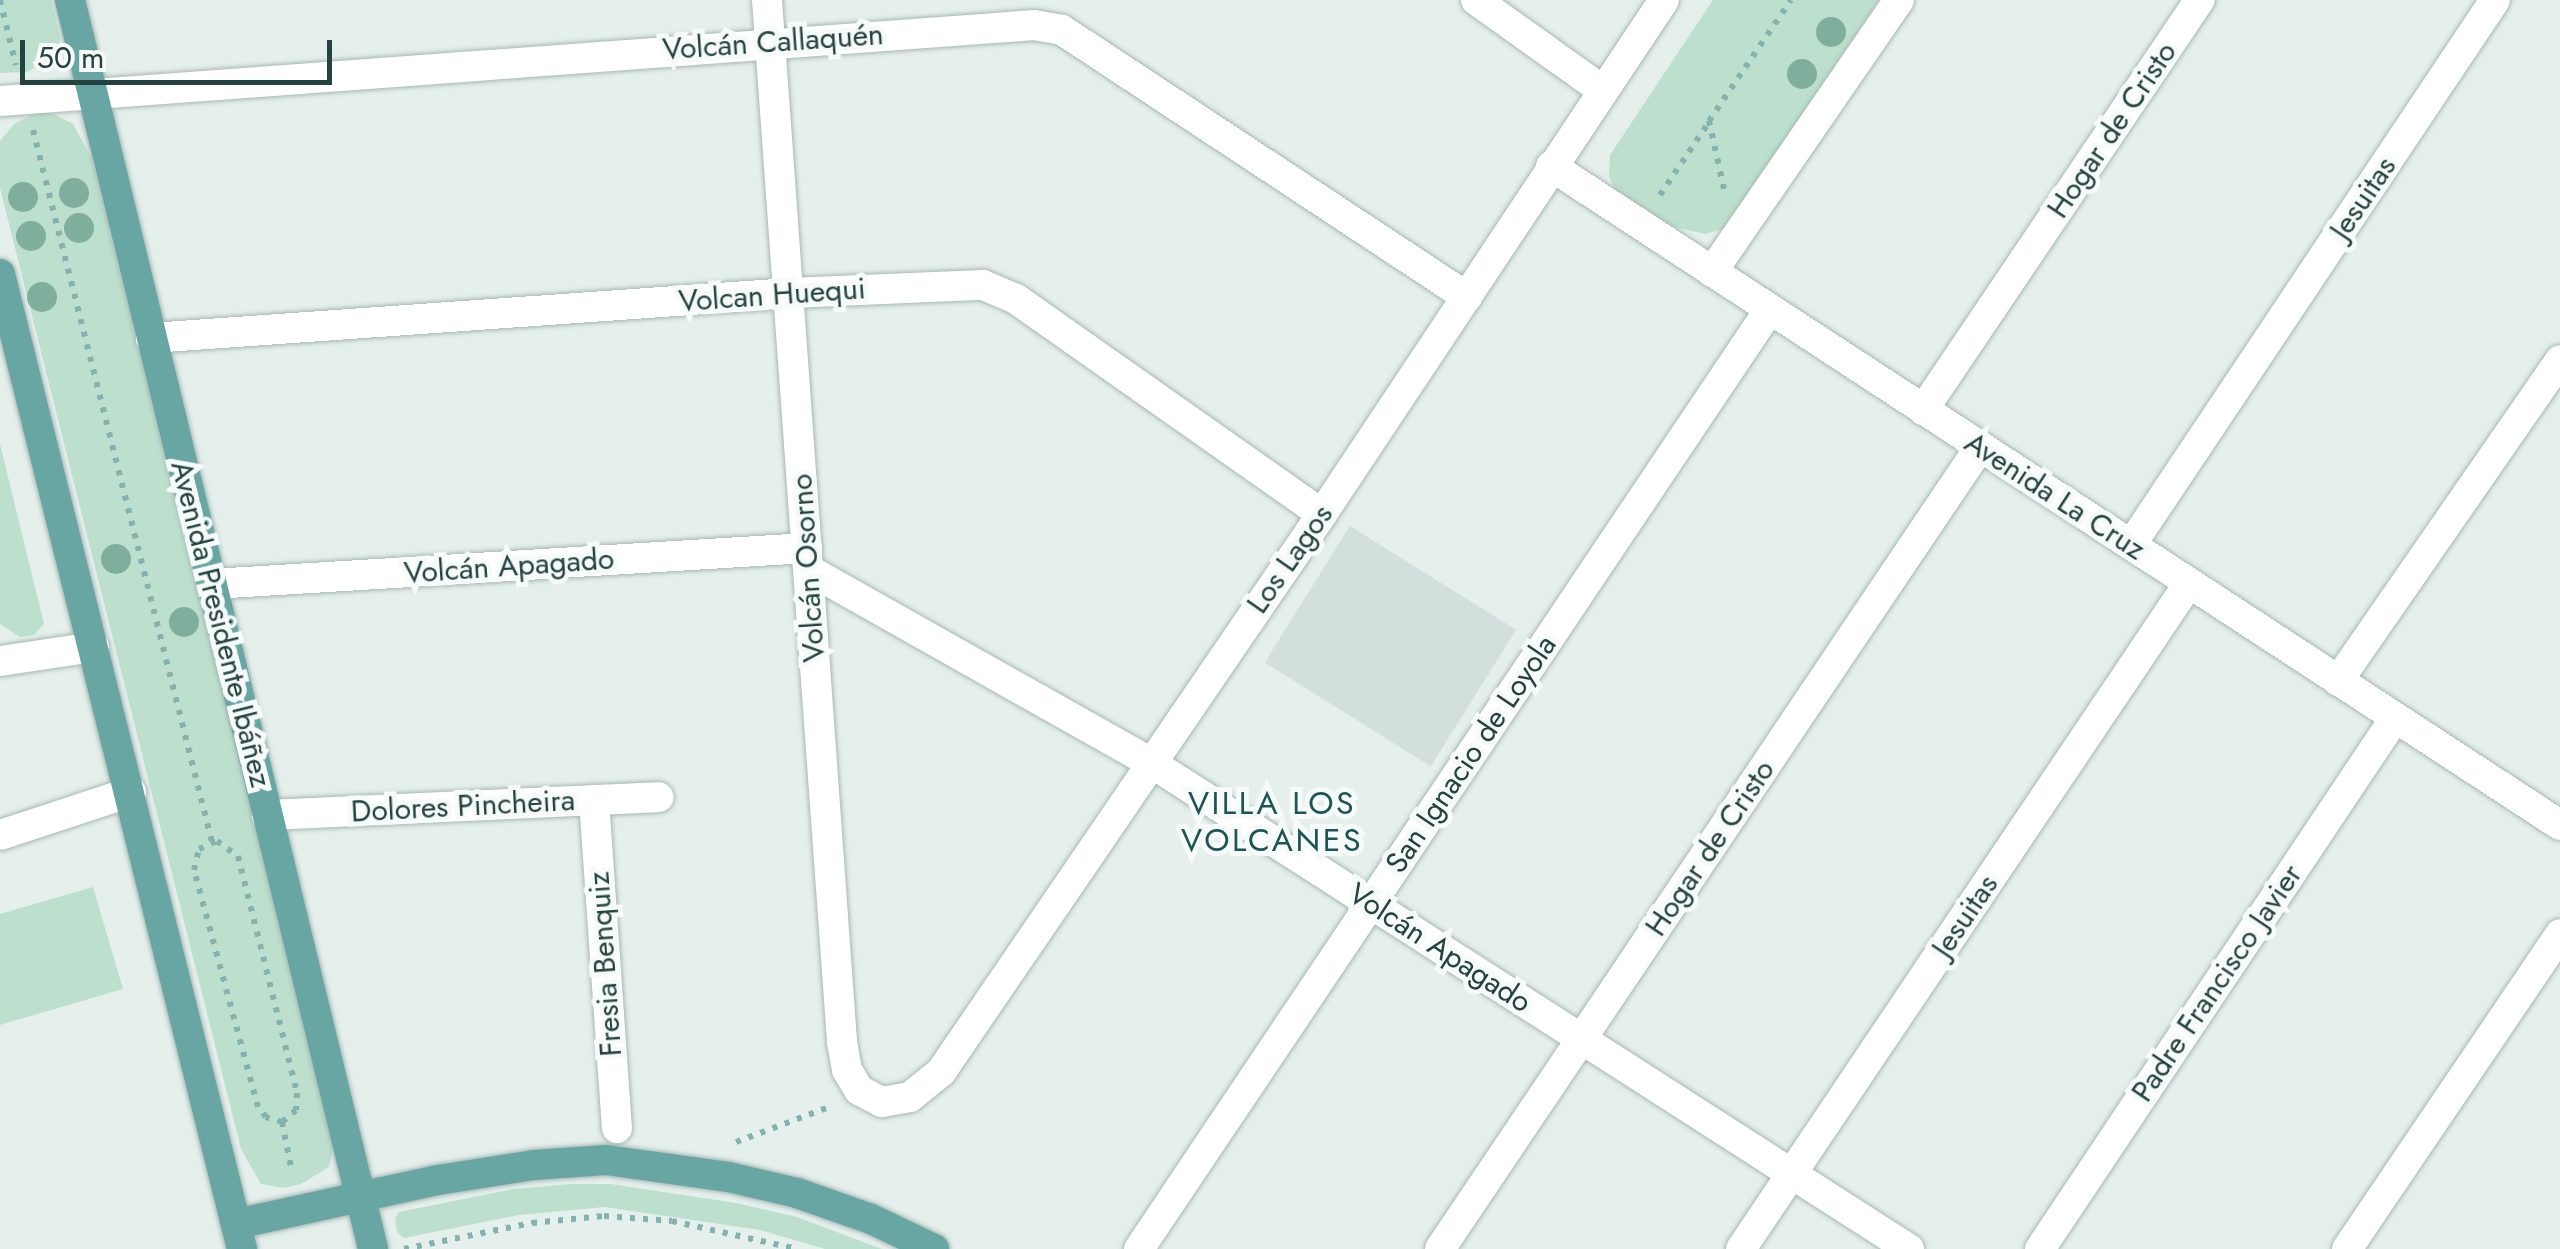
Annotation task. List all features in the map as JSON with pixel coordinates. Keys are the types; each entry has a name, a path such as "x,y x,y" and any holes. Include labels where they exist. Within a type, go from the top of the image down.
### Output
{"main road":[{"name":"Avenida Presidente Ibáñez","path":"70,0 372,1249"},
{"path":"0,274 239,1236 360,1197 520,1167 606,1160 729,1177 796,1193 871,1219 934,1249"}],"street":[{"name":"Volcán Osorno","path":"767,0 842,1042 847,1070 858,1090"},
{"path":"1476,0 1602,90"},
{"name":"Los Lagos","path":"858,1090 882,1102 898,1101 910,1097 941,1072 1322,514 1664,0"},
{"path":"1712,272 1899,0"},
{"name":"Hogar de Cristo","path":"1923,410 2200,0"},
{"name":"Jesuitas","path":"2131,546 2494,0"},
{"name":"Volcán Callaquén","path":"12,100 1034,25 1062,30 1466,298"},
{"name":"Avenida La Cruz","path":"1550,166 2395,718 2555,810"},
{"name":"Volcan Huequi","path":"152,338 789,292 970,283 999,290 1322,514"},
{"name":"San Ignacio de Loyola","path":"1139,1249 1770,309"},
{"path":"2338,681 2560,360"},
{"name":"Hogar de Cristo","path":"1440,1249 1980,447"},
{"name":"Volcán Apagado","path":"212,584 808,559 1150,762 1909,1249"},
{"name":"Jesuitas","path":"1742,1249 2189,583"},
{"path":"0,661 94,648"},
{"name":"Padre Francisco Javier","path":"2040,1249 2395,718"},
{"path":"0,834 131,792"},
{"name":"Dolores Pincheira","path":"268,815 659,797"},
{"name":"Fresia Benquiz","path":"594,800 617,1128"},
{"path":"2347,1249 2560,934"}],"path":[{"path":"0,0 12,100 212,842"},
{"path":"1640,225 1791,0"},
{"path":"1709,121 1735,239"},
{"path":"212,842 223,842 238,856 266,965 298,1093 296,1110 282,1122 266,1117 258,1108 196,879 195,856 212,842"},
{"path":"727,1144 794,1123 858,1090"},
{"path":"282,1122 291,1167"},
{"path":"404,1249 532,1223 604,1216 672,1221 796,1249"}],"shaded area":[{"path":"1350,526 1516,630 1431,766 1265,663"}],"green space":[{"path":"0,0 51,0 59,49 27,72 0,73"},
{"path":"1713,0 1879,0 1726,228 1705,234 1661,224 1616,192 1609,176 1610,155"},
{"path":"35,113 52,113 73,124 92,159 334,1145 329,1167 301,1184 284,1188 261,1184 241,1149 0,188 0,141 14,124"},
{"path":"0,444 44,624 34,635 20,637 0,624"},
{"path":"93,887 123,989 0,1025 0,914"},
{"path":"611,1184 736,1203 797,1217 882,1249 825,1249 760,1230 605,1207 519,1215 404,1238 397,1232 395,1218 399,1212 514,1189"}],"district":[{"name":"VILLA LOS VOLCANES","path":"1272,822"}]}
